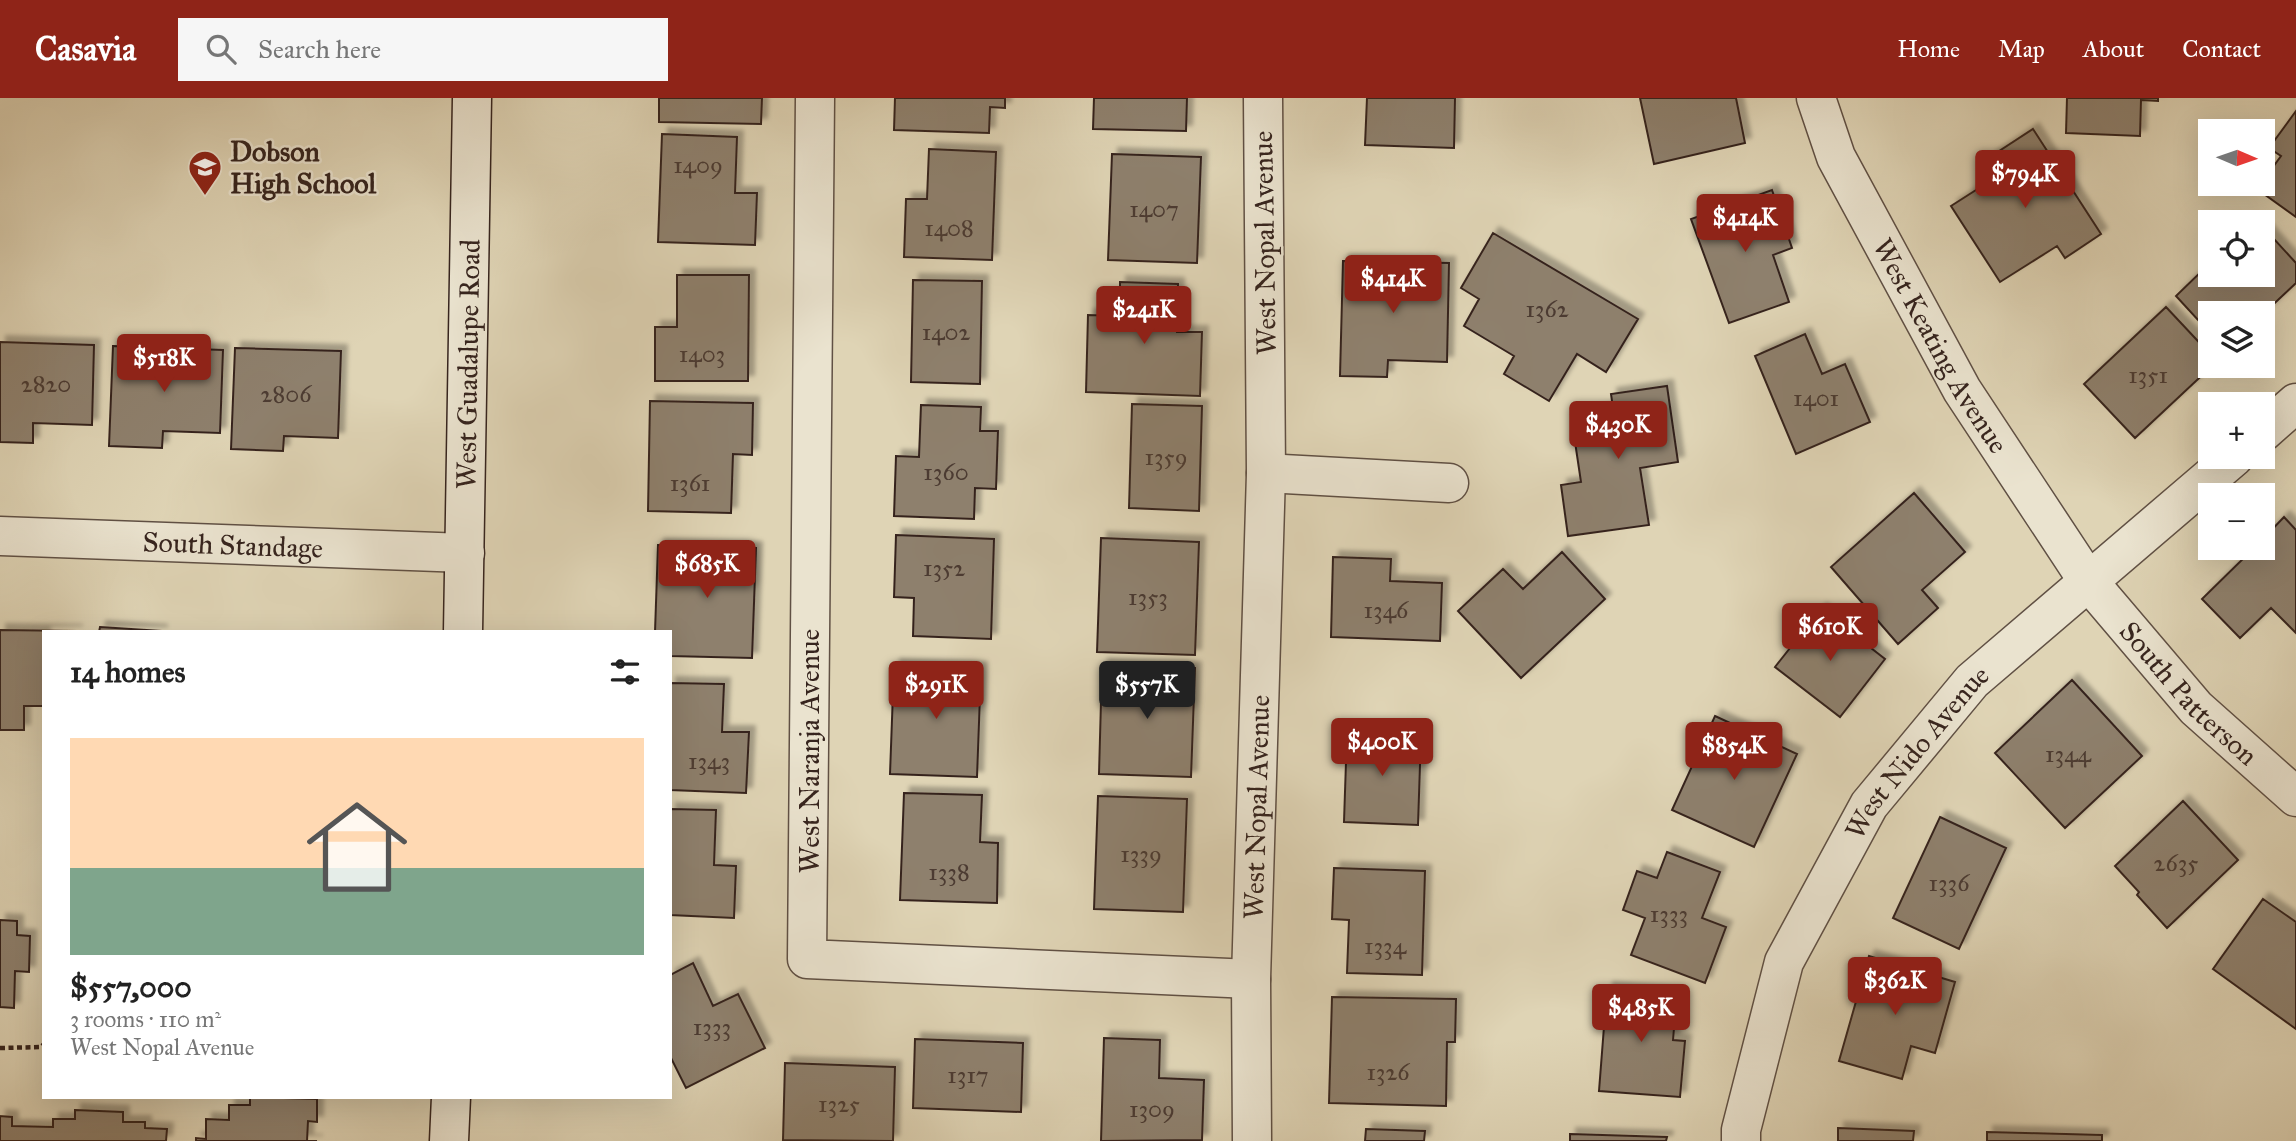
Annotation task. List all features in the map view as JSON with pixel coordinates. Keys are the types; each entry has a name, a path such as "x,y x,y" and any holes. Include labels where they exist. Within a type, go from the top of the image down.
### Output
{"street":[{"name":"West Guadalupe Road","path":"463,630 472,98"},
{"name":"West Naranja Avenue","path":"815,98 807,959 1251,979"},
{"name":"West Nopal Avenue","path":"1252,1141 1251,979 1266,473 1263,98"},
{"name":"West Keating Avenue","path":"1816,98 1836,157 1962,390 2088,582"},
{"path":"2275,421 2296,403"},
{"name":"West Nido Avenue","path":"1741,1141 1741,1130 1784,962 1869,805 1972,681 2220,469"},
{"path":"1266,473 1448,483"},
{"name":"South Standage","path":"0,536 465,553"},
{"name":"South Patterson","path":"2088,582 2196,708 2296,797"},
{"path":"449,1141 451,1099"}],"path":[{"path":"0,1048 42,1046"}],"building":[{"path":"659,98 762,98 761,124 659,122"},
{"path":"895,98 1005,98 1005,108 990,107 989,133 894,130"},
{"path":"1094,98 1187,98 1186,131 1093,129"},
{"path":"1367,98 1455,98 1454,148 1365,145"},
{"path":"1640,98 1736,98 1745,143 1654,164"},
{"path":"2067,98 2158,98 2158,101 2141,100 2140,136 2066,133"},
{"path":"2296,111 2296,217 2267,196 2275,196 2275,164 2281,156 2275,152 2275,140"},
{"path":"2033,129 2101,234 2065,258 2057,246 2000,282 1951,206 2001,174 1990,157"},
{"path":"662,134 737,137 735,193 757,193 755,245 658,242"},
{"path":"929,149 996,152 992,260 904,257 906,199 927,199"},
{"path":"1112,154 1201,157 1197,263 1108,260"},
{"path":"1772,190 1792,248 1773,255 1789,302 1729,323 1691,219"},
{"path":"1493,233 1638,319 1606,372 1577,354 1549,401 1504,374 1514,356 1464,326 1479,299 1461,288"},
{"path":"2275,240 2296,263 2296,283 2275,303 2198,301 2198,320 2176,296 2198,275 2198,287 2275,287"},
{"path":"1343,261 1449,263 1447,362 1388,360 1387,377 1340,376"},
{"path":"677,275 749,275 748,381 655,381 655,327 677,327"},
{"path":"913,280 982,281 980,384 911,382"},
{"path":"1120,282 1178,284 1177,332 1202,332 1200,396 1086,392 1088,315 1120,316"},
{"path":"2166,307 2198,341 2199,378 2135,438 2084,384"},
{"path":"1805,334 1822,374 1845,364 1870,422 1796,454 1755,356"},
{"path":"0,342 94,345 92,425 33,423 33,443 0,442"},
{"path":"113,346 223,350 220,433 163,431 162,448 109,446"},
{"path":"235,348 341,351 338,438 284,436 283,451 231,449"},
{"path":"1667,386 1678,462 1640,468 1649,525 1568,536 1561,485 1581,482 1571,415 1613,408 1611,394"},
{"path":"650,401 753,403 752,455 733,454 731,513 648,511"},
{"path":"1132,404 1202,406 1199,511 1129,508"},
{"path":"921,405 981,407 980,431 998,431 996,489 975,488 974,519 894,516 896,456 919,457"},
{"path":"1914,493 1965,552 1922,590 1938,608 1898,644 1831,567"},
{"path":"2284,517 2296,530 2296,633 2271,608 2240,638 2202,599 2242,560 2275,560 2275,526"},
{"path":"896,535 994,539 991,639 913,636 914,598 894,597"},
{"path":"1101,538 1199,542 1195,655 1097,652"},
{"path":"658,545 756,548 752,658 672,656 672,630 655,630"},
{"path":"1562,552 1605,599 1521,678 1458,611 1503,569 1523,589"},
{"path":"1333,557 1391,559 1390,581 1442,583 1440,641 1331,637"},
{"path":"1821,609 1885,659 1840,717 1775,667"},
{"path":"100,627 146,630 99,630"},
{"path":"0,630 42,631 42,706 24,706 24,730 0,730"},
{"path":"894,665 981,668 977,777 890,774"},
{"path":"1102,665 1195,668 1191,777 1099,774"},
{"path":"2072,680 2142,756 2065,828 1995,753"},
{"path":"672,683 724,684 722,732 749,732 746,793 672,790"},
{"path":"1715,716 1797,754 1754,847 1672,810"},
{"path":"1347,732 1421,735 1418,825 1344,822"},
{"path":"904,793 982,795 980,842 998,843 997,903 900,900"},
{"path":"1098,796 1187,799 1183,912 1094,909"},
{"path":"2183,801 2238,860 2167,928 2115,866"},
{"path":"672,809 716,810 714,865 736,866 734,918 672,915"},
{"path":"1940,817 2006,848 1959,949 1893,918"},
{"path":"1667,852 1720,872 1702,918 1726,927 1705,983 1631,955 1645,918 1623,910 1637,871 1657,878"},
{"path":"1334,868 1425,871 1422,975 1347,973 1349,920 1332,919"},
{"path":"2263,899 2296,922 2296,1029 2213,969"},
{"path":"0,920 17,921 17,935 30,936 29,972 15,971 14,1008 0,1007"},
{"path":"1869,956 1955,982 1935,1053 1911,1046 1902,1079 1839,1061"},
{"path":"693,963 713,1006 738,994 765,1048 686,1088 672,1060 672,974"},
{"path":"1607,988 1677,993 1673,1040 1685,1041 1680,1097 1599,1091"},
{"path":"1332,997 1456,999 1455,1042 1447,1042 1446,1106 1329,1103"},
{"path":"1104,1038 1160,1040 1159,1078 1204,1080 1202,1140 1101,1141"},
{"path":"915,1039 1023,1043 1021,1112 913,1108"},
{"path":"785,1063 895,1067 893,1141 783,1140"},
{"path":"250,1099 317,1099 317,1122 308,1121 307,1141 196,1141 196,1138 206,1139 206,1119 229,1120 229,1105 250,1105"},
{"path":"75,1110 123,1112 123,1122 145,1122 145,1128 167,1129 166,1141 0,1141 0,1116 12,1117 12,1126 53,1127 53,1119 75,1119"},
{"path":"1838,1128 1914,1131 1913,1141 1838,1141"},
{"path":"1366,1129 1425,1131 1424,1141 1365,1141"},
{"path":"1987,1132 2102,1135 2102,1141 1987,1141"},
{"path":"1570,1134 1667,1137 1666,1141 1570,1141"}],"place":[{"name":"Dobson High School","path":"205,197"}]}
